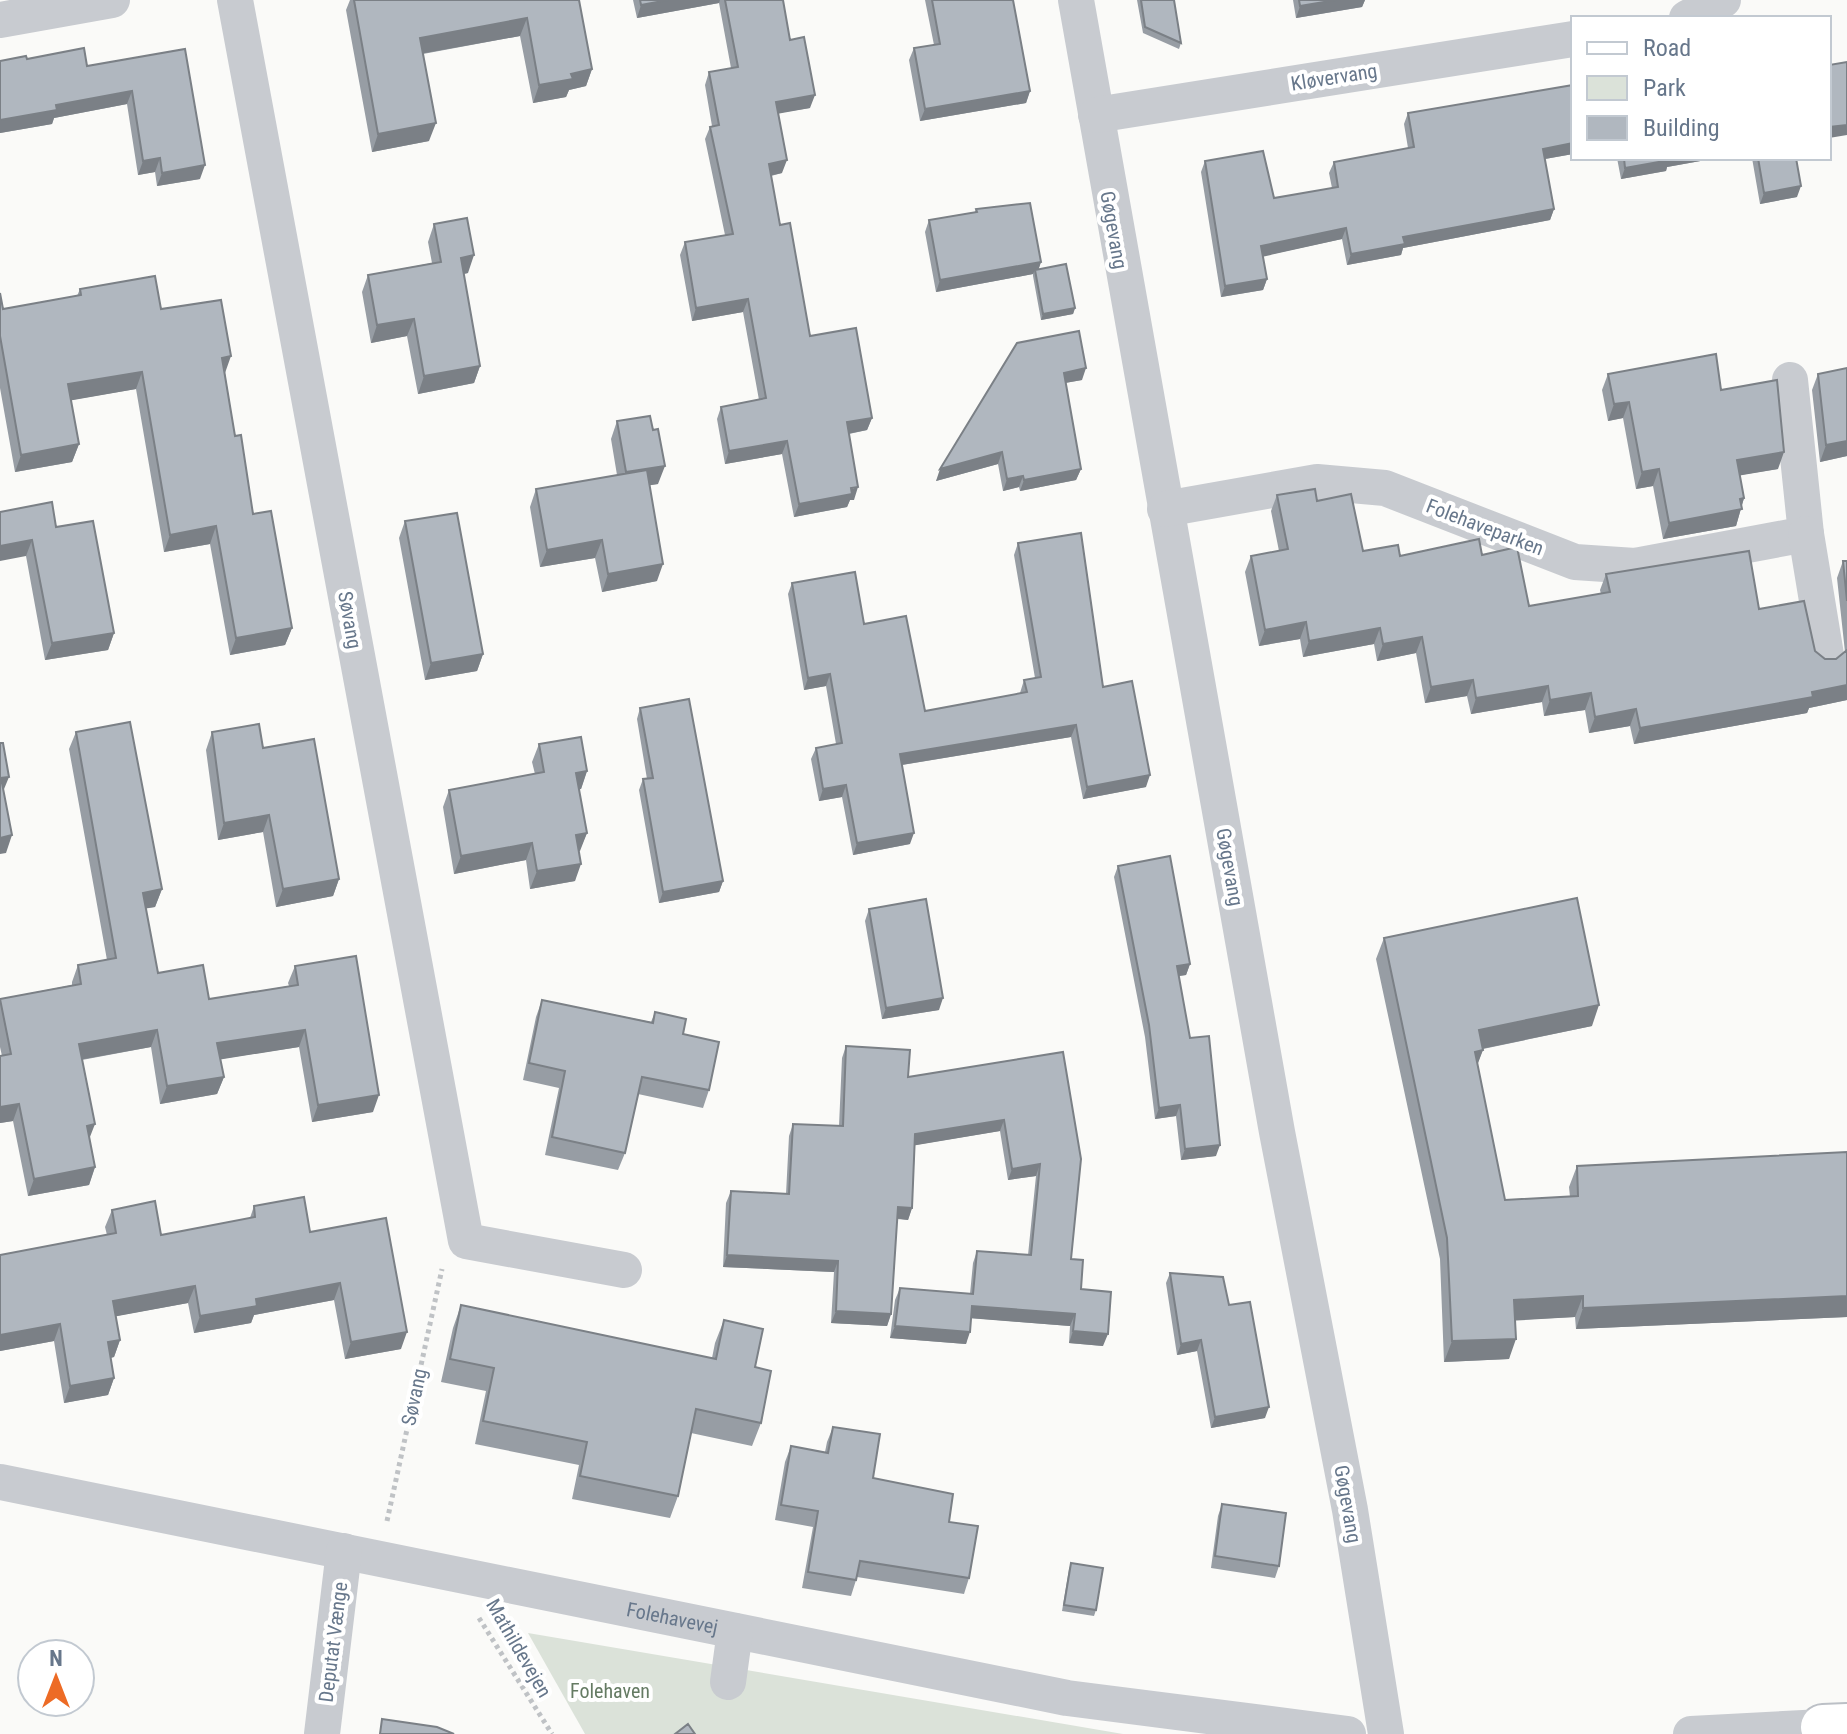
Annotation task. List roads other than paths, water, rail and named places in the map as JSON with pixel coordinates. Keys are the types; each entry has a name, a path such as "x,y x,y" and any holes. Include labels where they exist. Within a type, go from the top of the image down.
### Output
{"street":[{"path":"0,20 112,0"},
{"name":"Søvang","path":"235,0 466,1241 624,1270"},
{"name":"Gøgevang","path":"1076,0 1302,1271 1350,1510 1386,1734"},
{"path":"1691,16 1723,0"},
{"name":"Kløvervang","path":"1096,115 1571,39"},
{"path":"1790,380 1806,534 1826,655"},
{"name":"Folehaveparken","path":"1165,509 1317,482 1385,488 1575,562 1635,566 1806,534"},
{"name":"Folehavevej","path":"0,1482 1067,1698 1348,1734"},
{"name":"Deputat Vænge","path":"322,1734 358,1555"},
{"path":"728,1682 735,1631"},
{"path":"1691,1734 1835,1726"}],"park label":[{"name":"Folehaven","path":"610,1691"}]}
